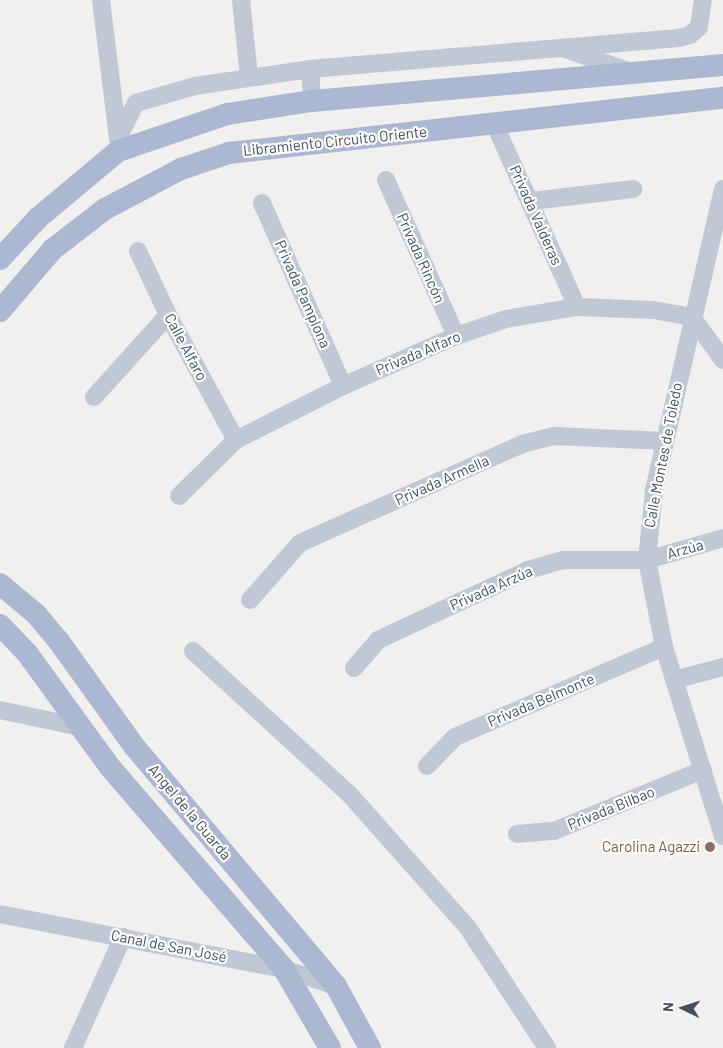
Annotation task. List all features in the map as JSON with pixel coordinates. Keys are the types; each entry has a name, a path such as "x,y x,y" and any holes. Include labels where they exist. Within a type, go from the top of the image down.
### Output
{"main road":[{"path":"0,259 38,218 118,144 227,114 312,101 638,75 723,65"},
{"name":"Libramiento Circuito Oriente","path":"0,310 53,249 105,209 181,169 229,153 723,98"},
{"name":"Angel de la Guarda","path":"0,584 36,614 58,640 134,746 336,986 370,1048"},
{"name":"Angel de la Guarda","path":"0,625 27,653 109,766 284,969 330,1048"},
{"path":"109,766 134,746"}],"street":[{"path":"101,0 118,144"},
{"path":"241,0 249,76"},
{"path":"118,144 136,103 195,86 249,76 310,69 690,35 699,27 703,0"},
{"path":"559,47 638,75"},
{"path":"310,69 312,101"},
{"name":"Privada Valderas","path":"494,123 577,306"},
{"name":"Privada Rincón","path":"386,180 456,336"},
{"path":"531,201 634,189"},
{"name":"Calle Montes de Toledo","path":"723,190 692,317 665,441 648,526 647,560 664,647 703,770 718,805 723,836"},
{"name":"Privada Pamplona","path":"262,203 343,386"},
{"name":"Calle Alfaro","path":"138,251 168,315 236,440"},
{"name":"Privada Alfaro","path":"179,496 236,440 343,386 456,336 506,319 577,306 653,310 692,317"},
{"path":"94,397 168,315"},
{"path":"692,317 723,360"},
{"name":"Privada Armella","path":"250,600 300,543 522,444 555,436 665,441"},
{"name":"Arzúa","path":"647,560 723,538"},
{"name":"Privada Arzúa","path":"354,668 378,640 528,570 563,560 647,560"},
{"name":"Privada Belmonte","path":"427,766 455,738 664,647"},
{"path":"193,651 351,796 468,928 547,1048"},
{"path":"674,680 723,667"},
{"path":"0,710 80,727"},
{"name":"Privada Bilbao","path":"517,834 554,831 703,770"},
{"name":"Canal de San José","path":"0,914 284,969 336,986"},
{"path":"73,1048 123,937"}],"place":[{"name":"Carolina Agazzi","path":"710,847"}]}
